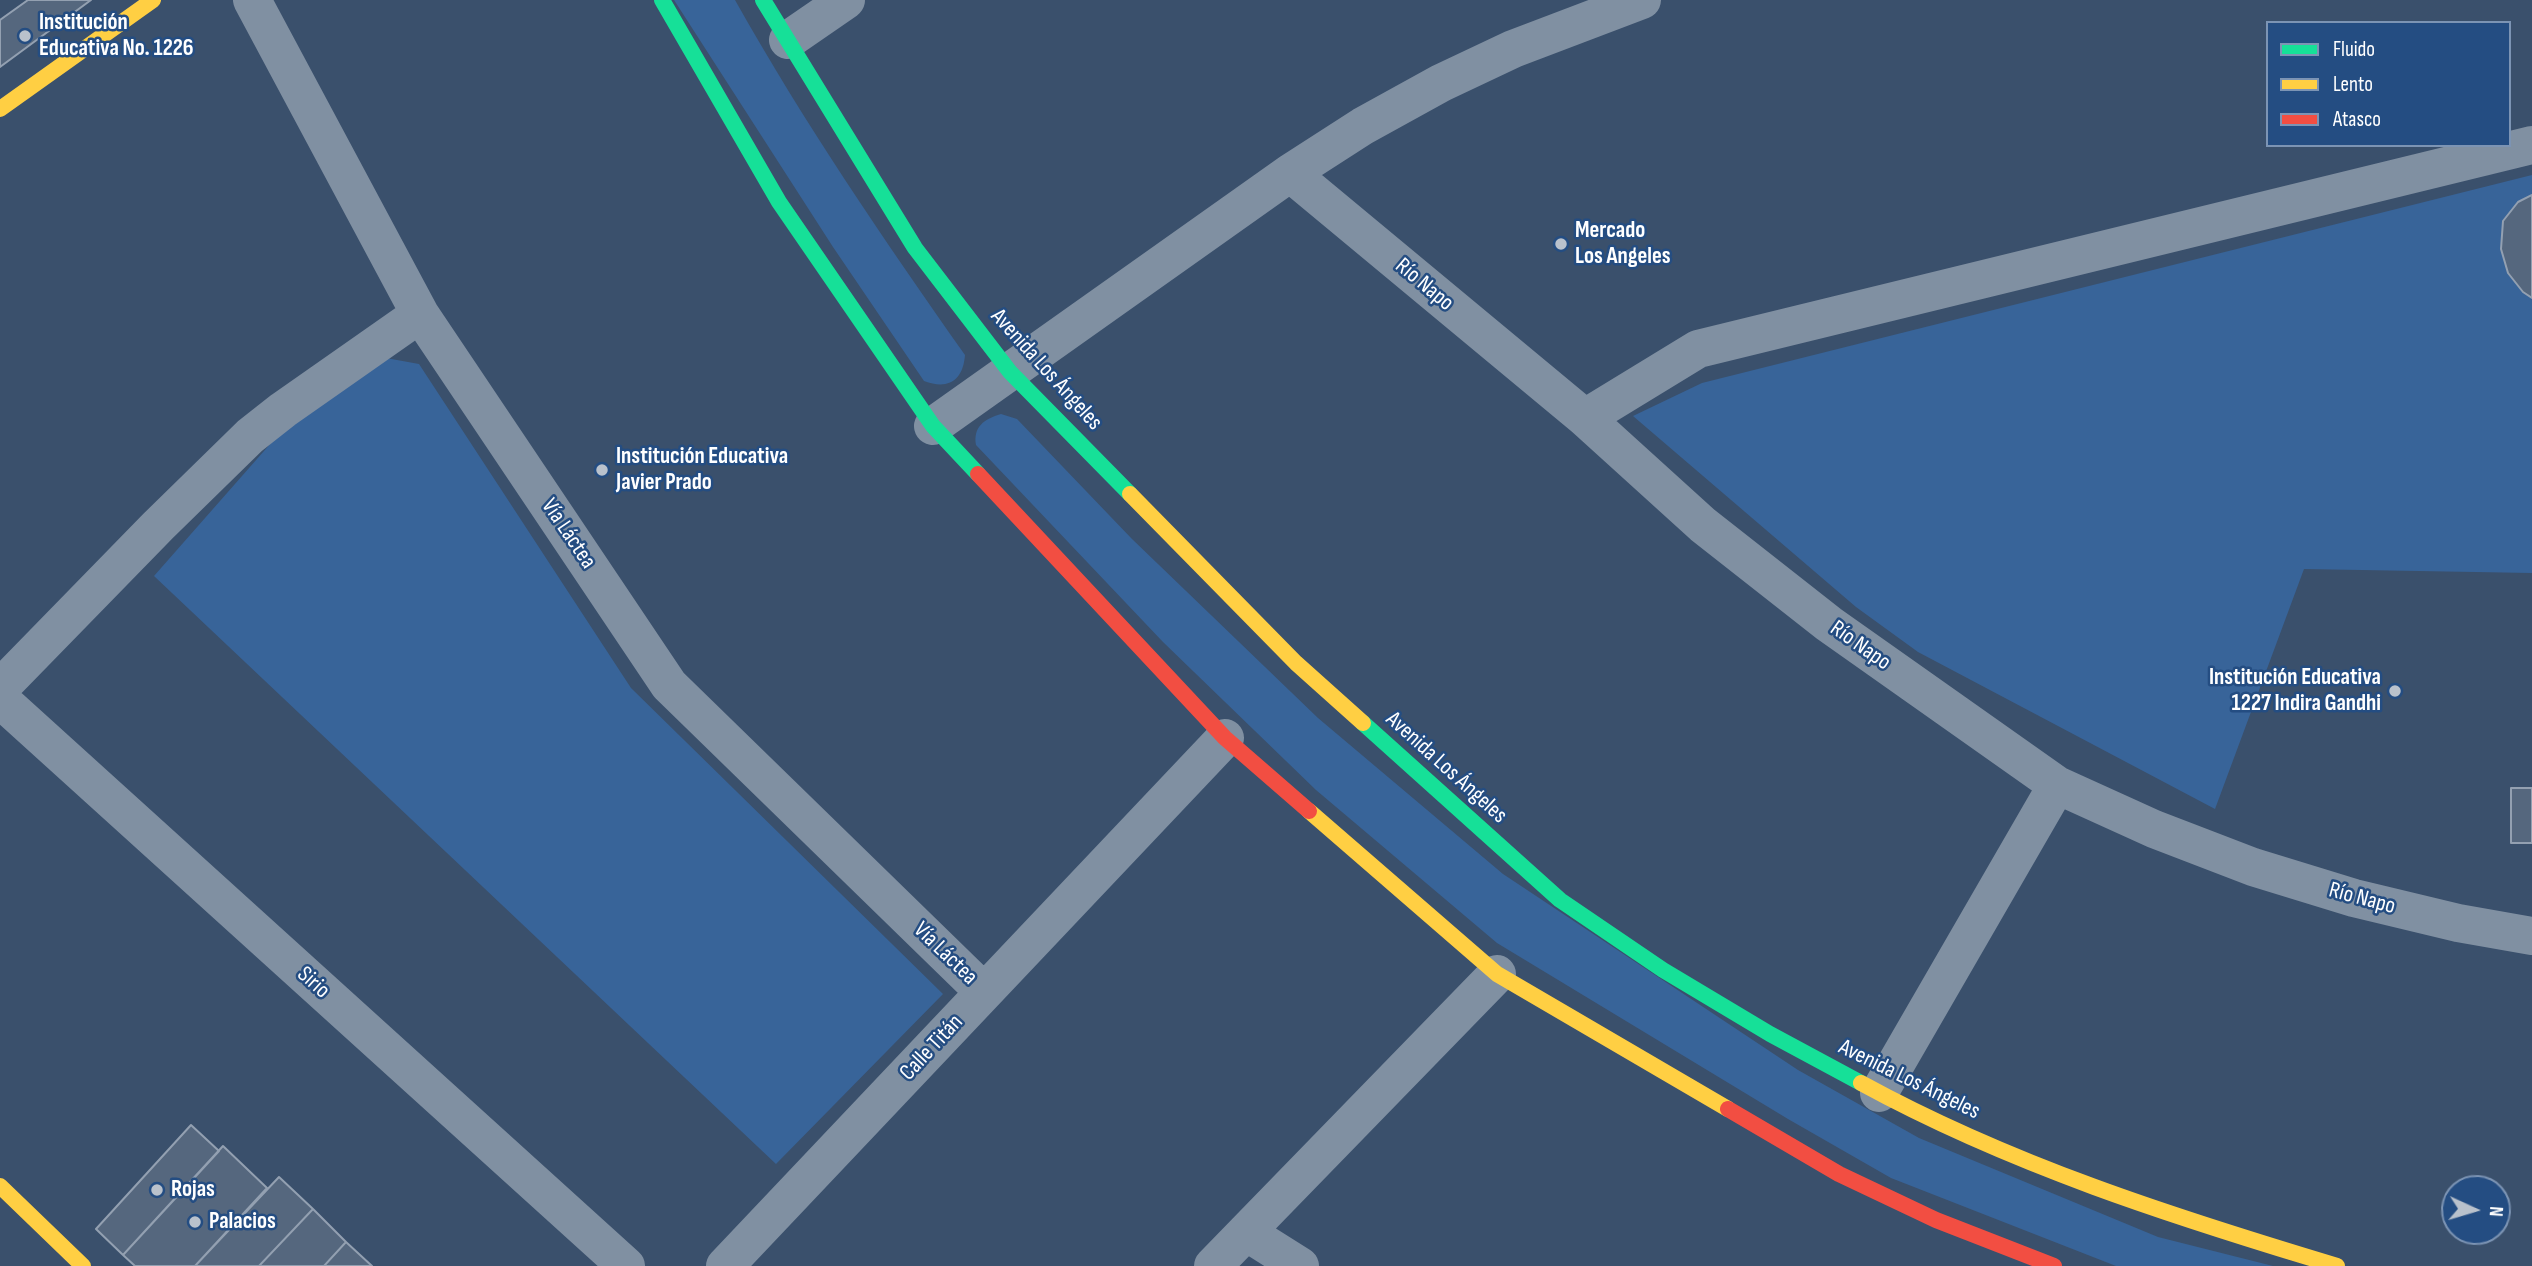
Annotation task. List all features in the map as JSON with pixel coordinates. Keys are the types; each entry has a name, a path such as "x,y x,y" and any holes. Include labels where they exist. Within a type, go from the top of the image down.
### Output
{"street":[{"path":"0,109 153,0"},
{"name":"Vía Láctea","path":"252,0 420,314 669,685 984,992"},
{"path":"662,0 779,202 933,426 1225,738 1497,974 1839,1174 1936,1220 2054,1266"},
{"name":"Avenida Los Ángeles","path":"763,0 915,247 1010,372 1296,663 1560,900 1686,984 1770,1034 1880,1093 1988,1144 2099,1190 2213,1229 2337,1266"},
{"path":"788,40 846,0"},
{"path":"933,426 1290,173 1363,126 1441,83 1513,49 1642,0"},
{"path":"1585,418 1698,349 2532,145"},
{"name":"Río Napo","path":"1290,173 1585,418 1703,525 1829,624 2057,785 2154,829 2253,867 2354,898 2458,923 2532,936"},
{"path":"0,688 240,445 282,410 420,314"},
{"name":"Sirio","path":"0,699 626,1266"},
{"name":"Calle Titán","path":"725,1266 1225,738"},
{"path":"1880,1093 2057,785"},
{"path":"1213,1266 1497,974"},
{"path":"0,1186 83,1266"},
{"path":"1246,1232 1300,1266"}],"shaded area":[{"path":"674,0 735,0 846,181 965,355 961,371 953,381 933,384 924,381 833,247"},
{"path":"2532,175 2532,573 2304,569 2215,809 1918,652 1856,607 1633,416 1702,383"},
{"path":"386,358 419,364 631,688 943,994 776,1164 154,576 286,426"},
{"path":"1001,414 1017,419 1132,539 1318,718 1503,874 1798,1070 1919,1138 2158,1237 2273,1266 2116,1266 1891,1178 1497,943 1316,790 1163,642 976,445 976,433 981,425"}],"building":[{"name":"Institución Educativa No. 1226","path":"28,0 91,0 0,67 0,20"},
{"path":"2532,195 2532,298 2523,292 2508,273 2501,249 2503,221 2518,202"},
{"path":"2511,788 2532,788 2532,843 2511,843"},
{"name":"Rojas","path":"191,1125 219,1151 123,1255 96,1229"},
{"name":"Palacios","path":"223,1146 267,1188 195,1266 135,1266 123,1255"},
{"path":"279,1177 313,1209 259,1266 195,1266"},
{"path":"313,1209 346,1242 324,1266 259,1266"},
{"path":"346,1242 372,1266 324,1266"}],"traffic: fast":[{"path":"662,0 779,202 933,426 978,474"},
{"path":"763,0 915,248 1010,372 1130,494"},
{"path":"1363,723 1560,900 1663,970 1770,1034 1861,1083"}],"traffic: slow":[{"path":"0,109 153,0"},
{"path":"1130,494 1296,663 1363,723"},
{"path":"1309,811 1497,974 1728,1109"},
{"path":"1861,1083 1976,1139 2094,1187 2337,1266"},
{"path":"0,1186 83,1266"}],"traffic: jam":[{"path":"978,474 1225,738 1309,811"},
{"path":"1728,1109 1839,1174 1936,1220 2054,1266"}],"place":[{"name":"Institución Educativa No. 1226","path":"25,36"},
{"name":"Mercado Los Angeles","path":"1561,244"},
{"name":"Institución Educativa Javier Prado","path":"602,470"},
{"name":"Institución Educativa 1227 Indira Gandhi","path":"2395,691"},
{"name":"Rojas","path":"157,1190"},
{"name":"Palacios","path":"195,1222"}]}
